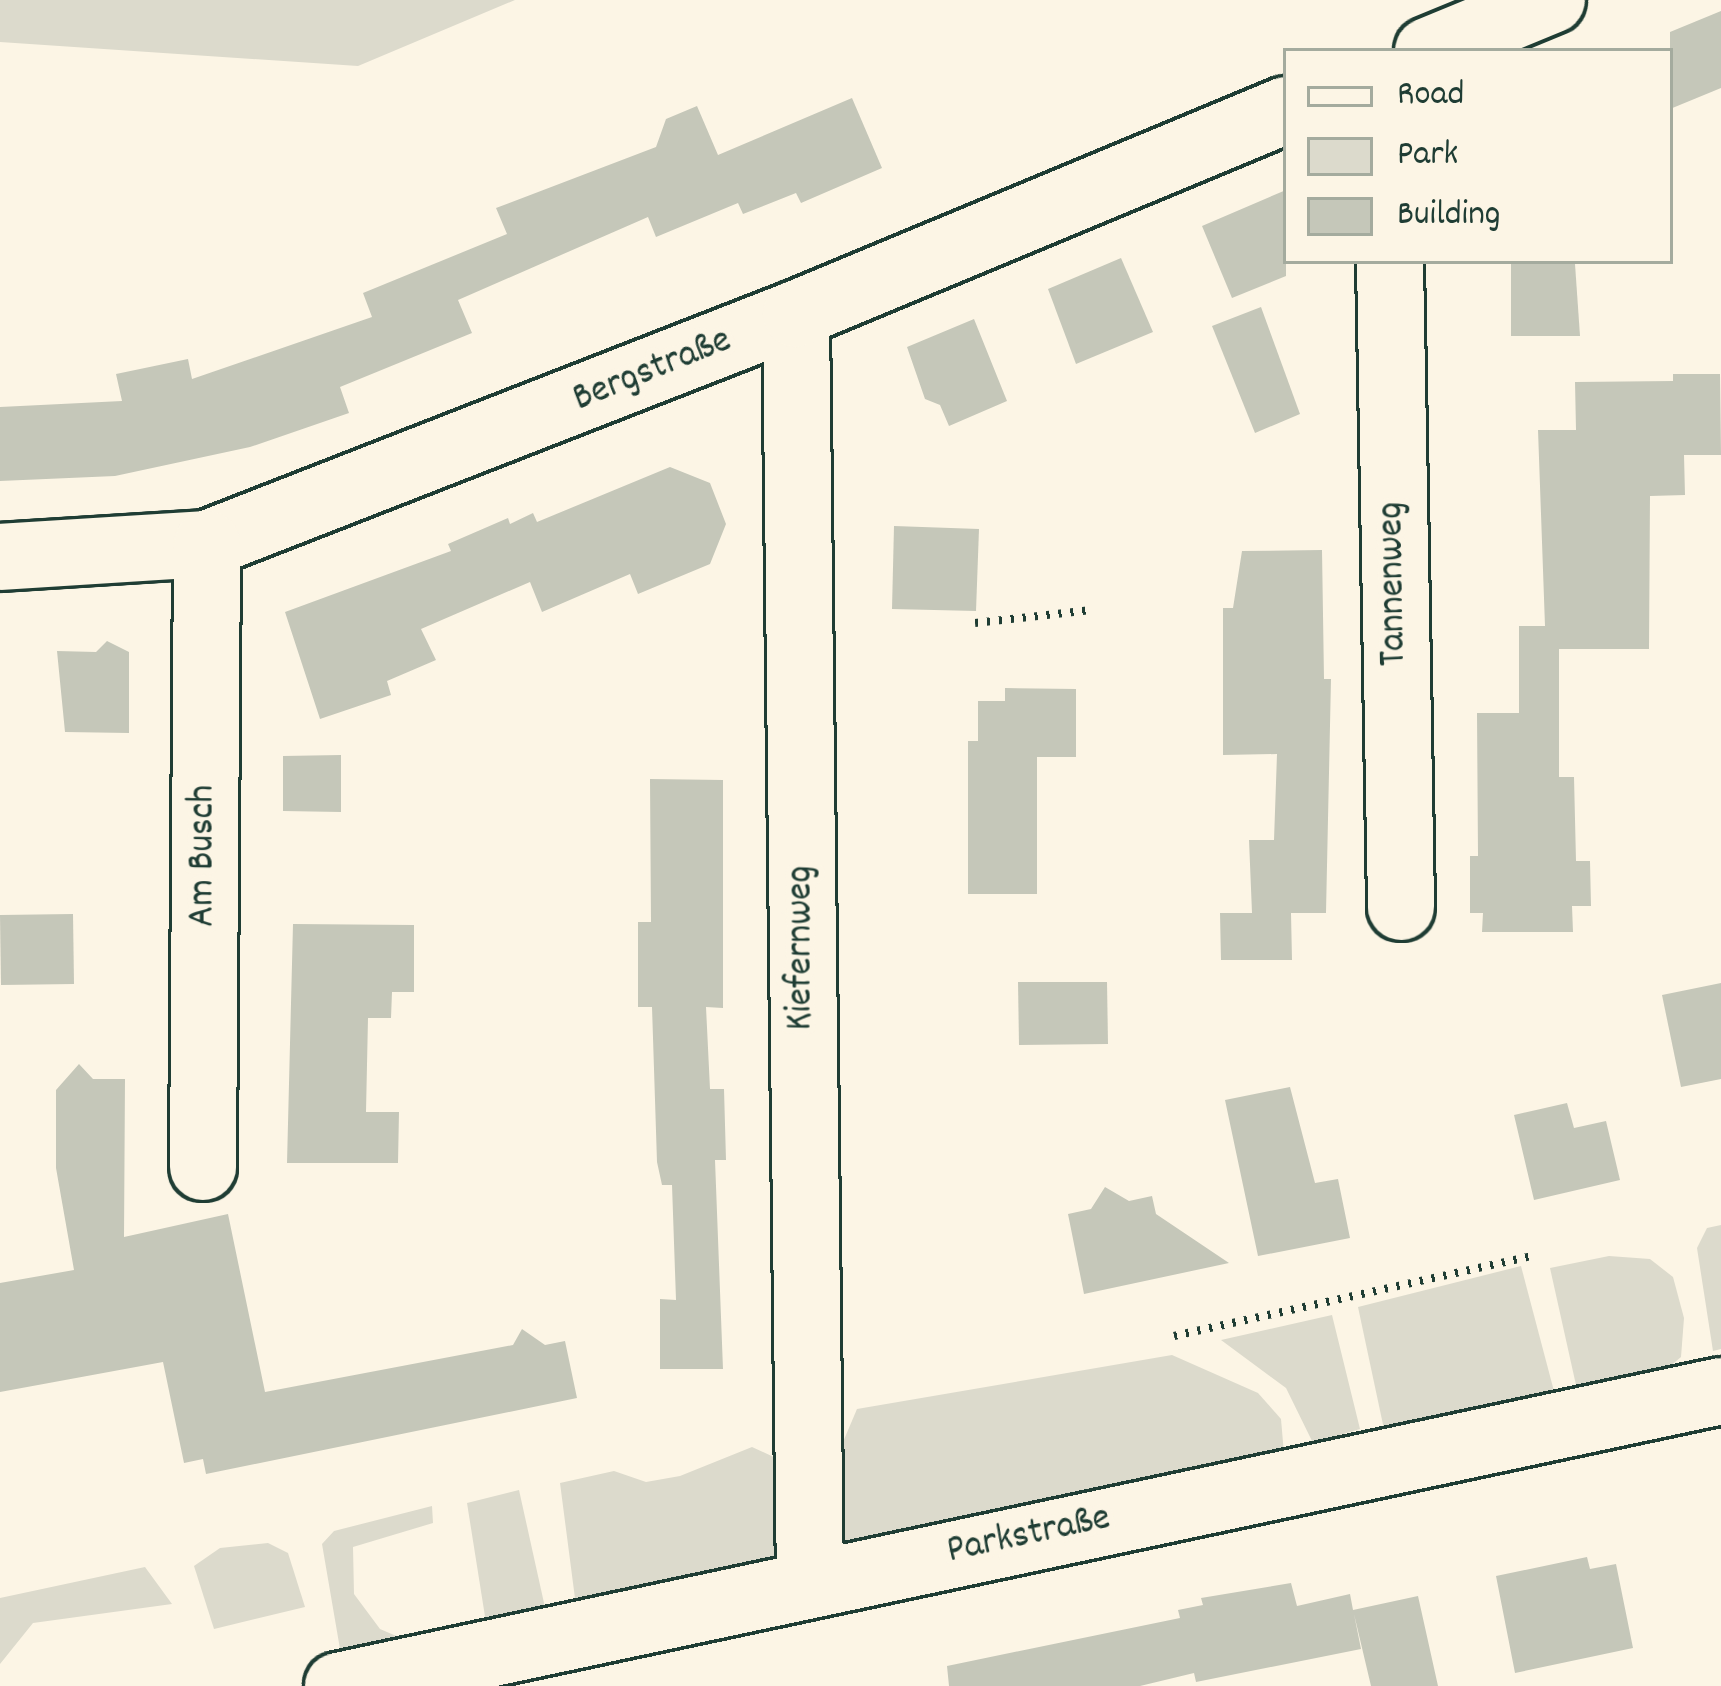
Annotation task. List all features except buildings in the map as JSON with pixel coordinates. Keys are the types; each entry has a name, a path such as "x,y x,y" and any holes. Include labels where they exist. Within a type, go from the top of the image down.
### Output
{"street":[{"path":"1435,48 1552,0"},
{"name":"Bergstraße","path":"0,557 207,544 796,314 1283,111"},
{"name":"Tannenweg","path":"1390,264 1401,908"},
{"name":"Kiefernweg","path":"796,314 810,1582"},
{"name":"Am Busch","path":"203,1167 207,544"},
{"name":"Parkstraße","path":"338,1686 1721,1390"}],"path":[{"path":"974,623 1091,610"},
{"path":"1174,1336 1532,1256"}],"green space":[{"path":"0,0 515,0 358,66 0,42"},
{"path":"1721,1225 1721,1349 1713,1351 1697,1248 1707,1228"},
{"path":"1609,1256 1650,1259 1673,1277 1684,1318 1681,1357 1649,1384 1578,1394 1550,1268"},
{"path":"1521,1266 1555,1395 1385,1434 1358,1307"},
{"path":"1332,1315 1360,1429 1313,1443 1286,1388 1221,1340"},
{"path":"1172,1355 1258,1393 1281,1419 1285,1466 841,1558 843,1442 857,1409"},
{"path":"752,1447 778,1459 782,1561 576,1606 560,1483 614,1471 646,1482 680,1476"},
{"path":"519,1490 546,1612 487,1629 467,1503"},
{"path":"432,1506 433,1523 353,1547 354,1594 380,1629 401,1638 340,1649 322,1544 334,1531"},
{"path":"268,1543 288,1553 305,1607 214,1629 194,1566 220,1548"},
{"path":"145,1567 172,1604 33,1623 0,1664 0,1598"}]}
